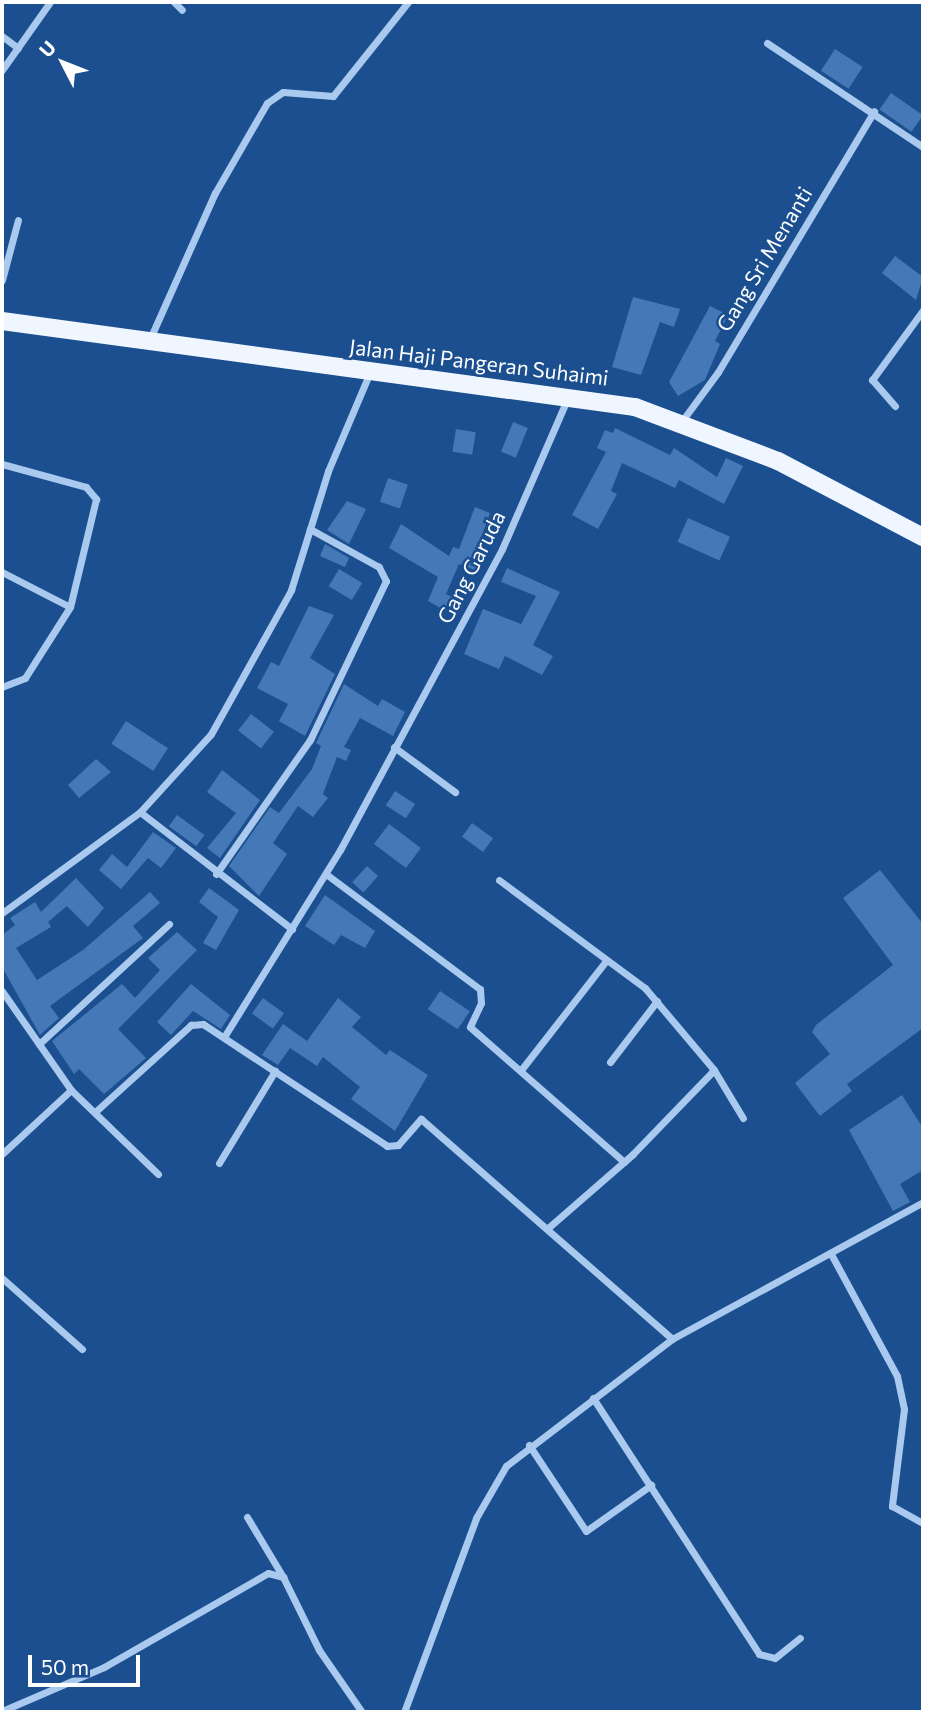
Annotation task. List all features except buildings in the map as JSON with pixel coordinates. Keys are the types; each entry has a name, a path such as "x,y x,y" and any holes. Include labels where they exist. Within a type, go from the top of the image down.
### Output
{"main road":[{"name":"Jalan Haji Pangeran Suhaimi","path":"2,321 568,397 682,421 778,461 923,537"}],"street":[{"path":"2,70 50,2"},
{"path":"174,2 182,10"},
{"path":"149,341 215,193 267,103 283,92 333,96 408,2"},
{"path":"2,36 18,48"},
{"path":"766,43 874,111 923,147"},
{"name":"Gang Sri Menanti","path":"682,421 718,372 874,111"},
{"path":"2,280 18,220"},
{"path":"895,406 872,380 923,310"},
{"path":"2,913 140,812 211,734 291,590 310,529 370,371"},
{"name":"Gang Garuda","path":"224,1037 326,874 502,549 568,397"},
{"path":"2,464 86,487 95,496 70,607 25,678 2,687"},
{"path":"216,874 310,740 386,582 379,567 310,529"},
{"path":"2,572 70,607"},
{"path":"394,747 455,792"},
{"path":"140,812 216,874 292,929"},
{"path":"326,874 480,989 481,1003 470,1027 624,1162"},
{"path":"499,880 657,1001 714,1070 743,1118"},
{"path":"39,1044 169,924"},
{"path":"521,1070 606,961"},
{"path":"2,991 71,1090 158,1174"},
{"path":"610,1062 657,1001"},
{"path":"95,1112 197,1022 224,1037 387,1146 398,1145 421,1119 549,1227 673,1339"},
{"path":"549,1227 624,1162 714,1070"},
{"path":"219,1163 275,1071"},
{"path":"2,1154 71,1090"},
{"path":"404,1712 487,1493 529,1445 673,1339 923,1202"},
{"path":"831,1254 897,1376 904,1421 892,1506 923,1523"},
{"path":"2,1278 82,1349"},
{"path":"593,1398 760,1654 775,1658 800,1638"},
{"path":"529,1445 588,1531 651,1485"},
{"path":"247,1517 283,1577 319,1650 362,1712"},
{"path":"2,1711 104,1667 268,1573 283,1577"}]}
